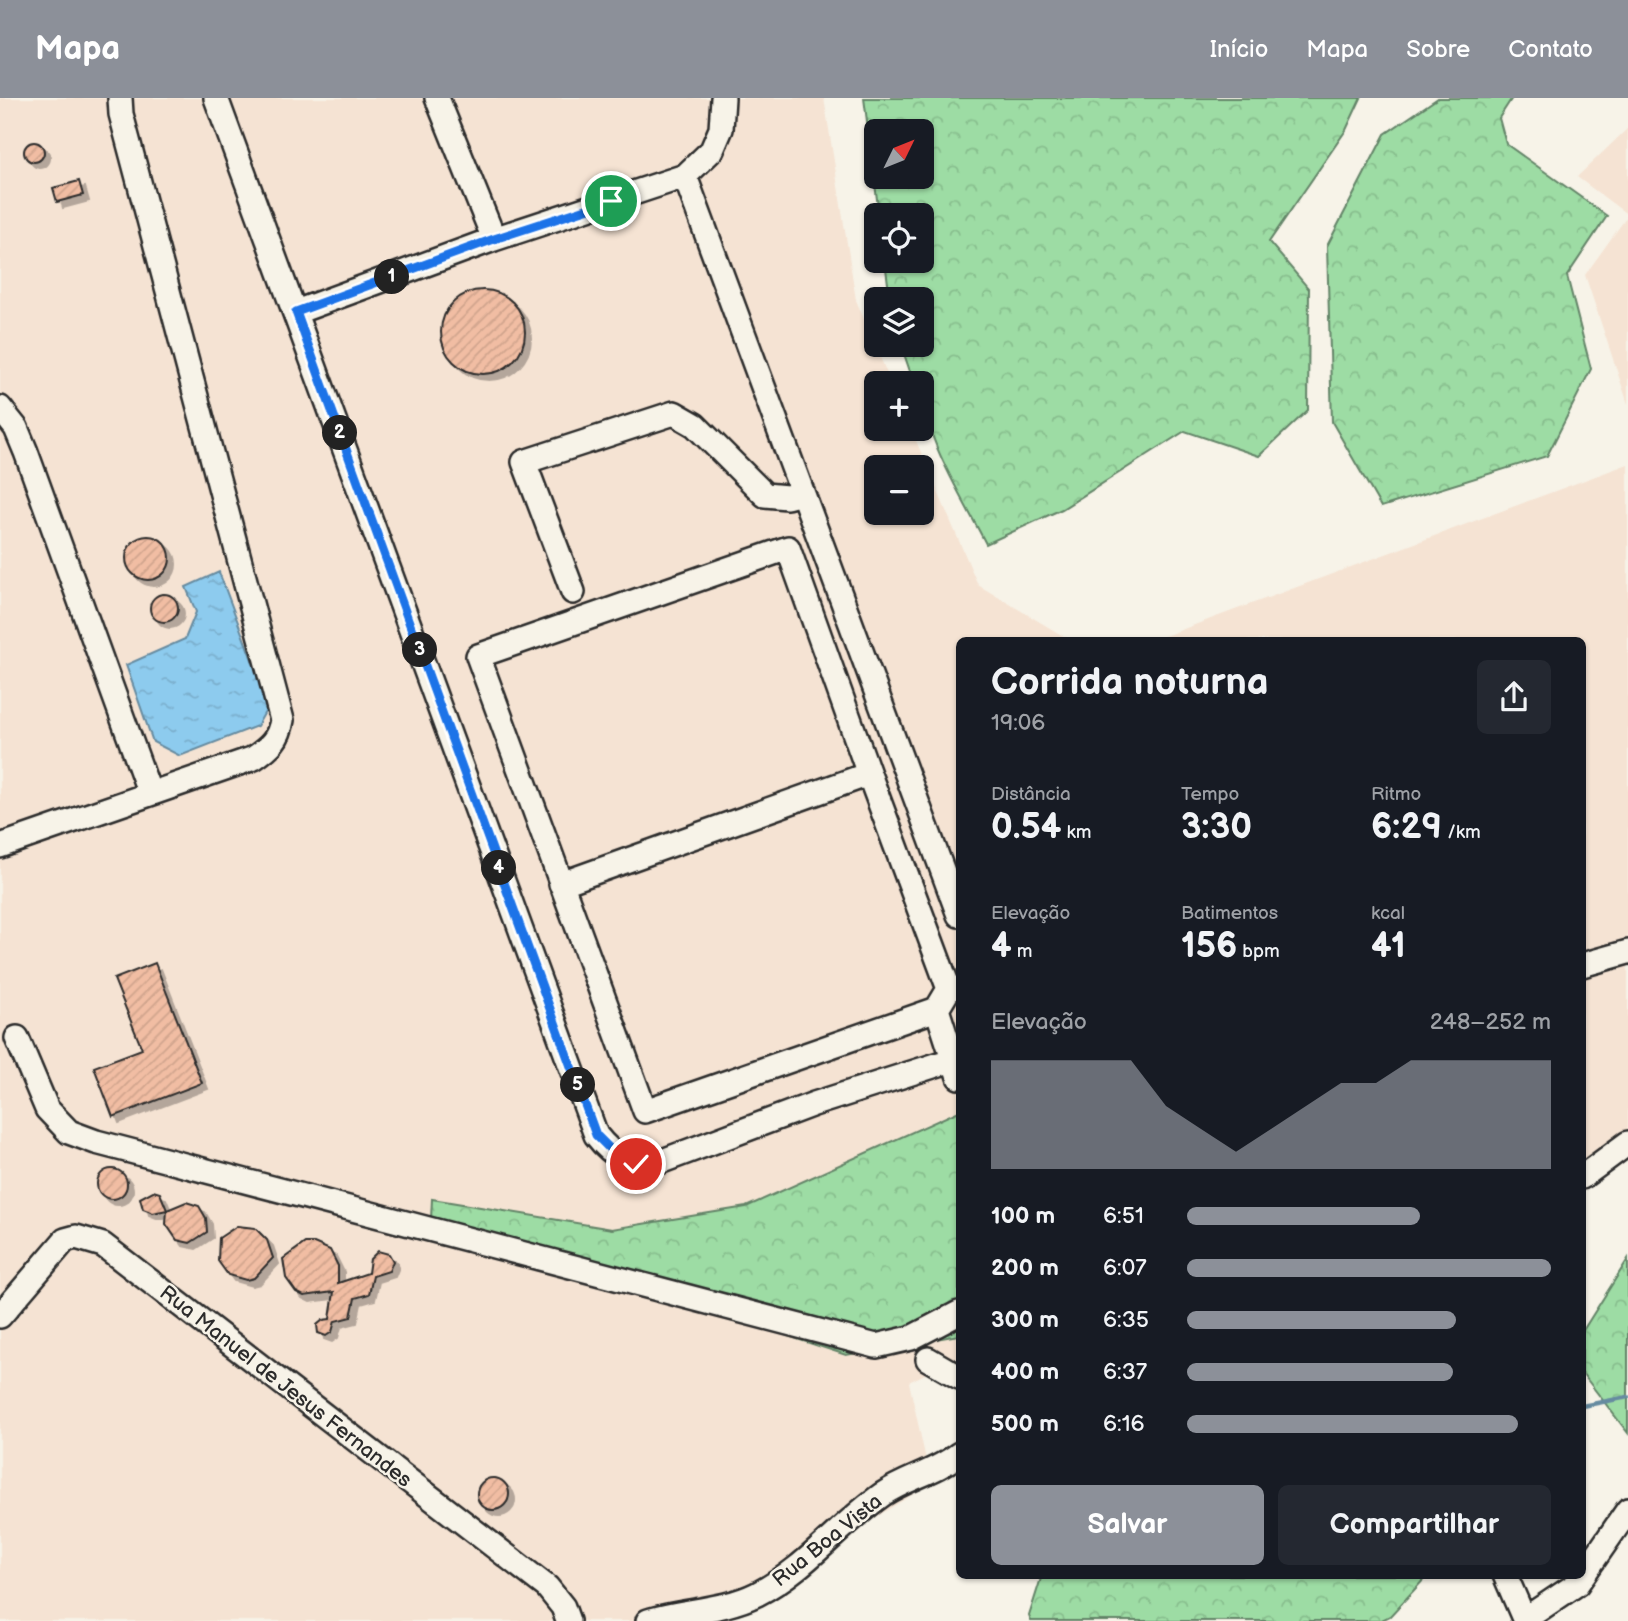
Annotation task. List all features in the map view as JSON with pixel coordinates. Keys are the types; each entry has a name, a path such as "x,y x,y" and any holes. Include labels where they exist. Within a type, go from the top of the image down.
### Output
{"street":[{"path":"0,846 254,758 271,746 280,734 282,720 155,252 121,114 120,98"},
{"path":"216,98 596,1135 608,1150 620,1159 636,1164 657,1163 814,1104 956,1064"},
{"path":"438,98 494,239"},
{"path":"296,312 494,239 685,176 712,150 721,130 723,98"},
{"path":"685,176 956,907"},
{"path":"0,408 16,428 26,452 150,794"},
{"path":"573,592 524,462 674,413 695,425 765,495 787,497 802,494"},
{"path":"788,548 949,989 937,1009 645,1111 561,884 478,656 788,548"},
{"path":"561,884 869,774"},
{"path":"1586,964 1628,952"},
{"path":"937,1009 956,1061"},
{"path":"18,1038 47,1109 69,1132 96,1142 876,1346 911,1338 956,1315"},
{"path":"1586,1174 1628,1143"},
{"name":"Rua Manuel de Jesus Fernandes","path":"0,1316 65,1240 76,1237 103,1245 547,1587 563,1607 568,1621"},
{"path":"928,1359 956,1375"},
{"name":"Rua Boa Vista","path":"648,1621 710,1608 755,1594 810,1557 850,1518 886,1492 956,1456"},
{"path":"1586,1571 1628,1510"},
{"path":"1507,1579 1525,1620 1580,1579"}],"shaded area":[{"path":"0,98 824,98 856,300 864,319 864,357 880,357 886,371 864,371 864,441 916,441 922,455 864,455 864,525 934,525 934,483 978,585 1065,637 956,637 956,1358 909,1382 931,1483 708,1621 0,1621"},
{"path":"1628,128 1628,215 1577,177"},
{"path":"1628,215 1628,404 1585,275"},
{"path":"1628,464 1628,1159 1586,1187 1586,637 1162,637"}],"green space":[{"path":"864,98 1361,98 1346,130 1269,242 1309,289 1308,410 1259,456 1185,431 1062,509 986,544 945,466 934,439 934,371 910,371 905,357 934,357 934,287 888,287 887,273 934,273 934,203 877,203 876,189 934,189 934,119 867,119"},
{"path":"1438,98 1512,98 1499,118 1506,144 1607,216 1567,276 1591,369 1547,456 1381,507 1332,422 1327,246 1385,134"},
{"path":"956,1112 956,1336 846,1355 431,1219 432,1199 612,1229 746,1207"},
{"path":"1628,1259 1628,1433 1586,1378 1586,1326"},
{"path":"1041,1579 1424,1579 1390,1616 1380,1621 1031,1621 1029,1616"}],"water":[{"path":"219,572 269,705 257,726 180,756 153,742 126,665 185,639 196,612 186,587"}],"building":[{"path":"34,142 41,145 44,152 41,159 34,162 27,159 24,152 27,145"},
{"path":"79,181 83,195 57,202 53,188"},
{"path":"483,290 506,297 518,309 525,332 518,355 506,367 483,374 460,367 448,355 441,332 448,309 460,297"},
{"path":"148,536 157,537 164,542 169,549 169,567 164,574 157,579 148,580 139,579 132,574 127,567 126,558 127,549 132,542 139,537"},
{"path":"164,594 174,598 178,608 174,618 164,622 154,618 150,608 154,598"},
{"path":"155,963 202,1083 113,1117 94,1067 142,1049 114,979"},
{"path":"112,1169 123,1173 127,1184 123,1195 112,1199 101,1195 97,1184 101,1173"},
{"path":"153,1191 160,1193 167,1210 153,1213 143,1209 140,1198"},
{"path":"186,1202 199,1206 206,1218 207,1232 190,1243 177,1240 166,1224 167,1210"},
{"path":"237,1226 255,1228 267,1240 273,1258 254,1278 246,1280 228,1275 218,1261 219,1238"},
{"path":"305,1243 314,1243 330,1250 338,1266 338,1283 368,1273 370,1259 378,1251 389,1254 393,1261 389,1271 373,1276 369,1294 355,1298 351,1317 335,1321 332,1332 326,1336 318,1333 317,1325 330,1319 334,1292 304,1296 296,1292 286,1278 283,1259"},
{"path":"493,1478 504,1483 509,1494 504,1505 493,1510 482,1505 477,1494 482,1483"}],"waterway":[{"path":"1586,1405 1628,1397"}],"route":[{"path":"611,201 494,239 296,312 596,1135 608,1150 620,1159 636,1164"}]}
